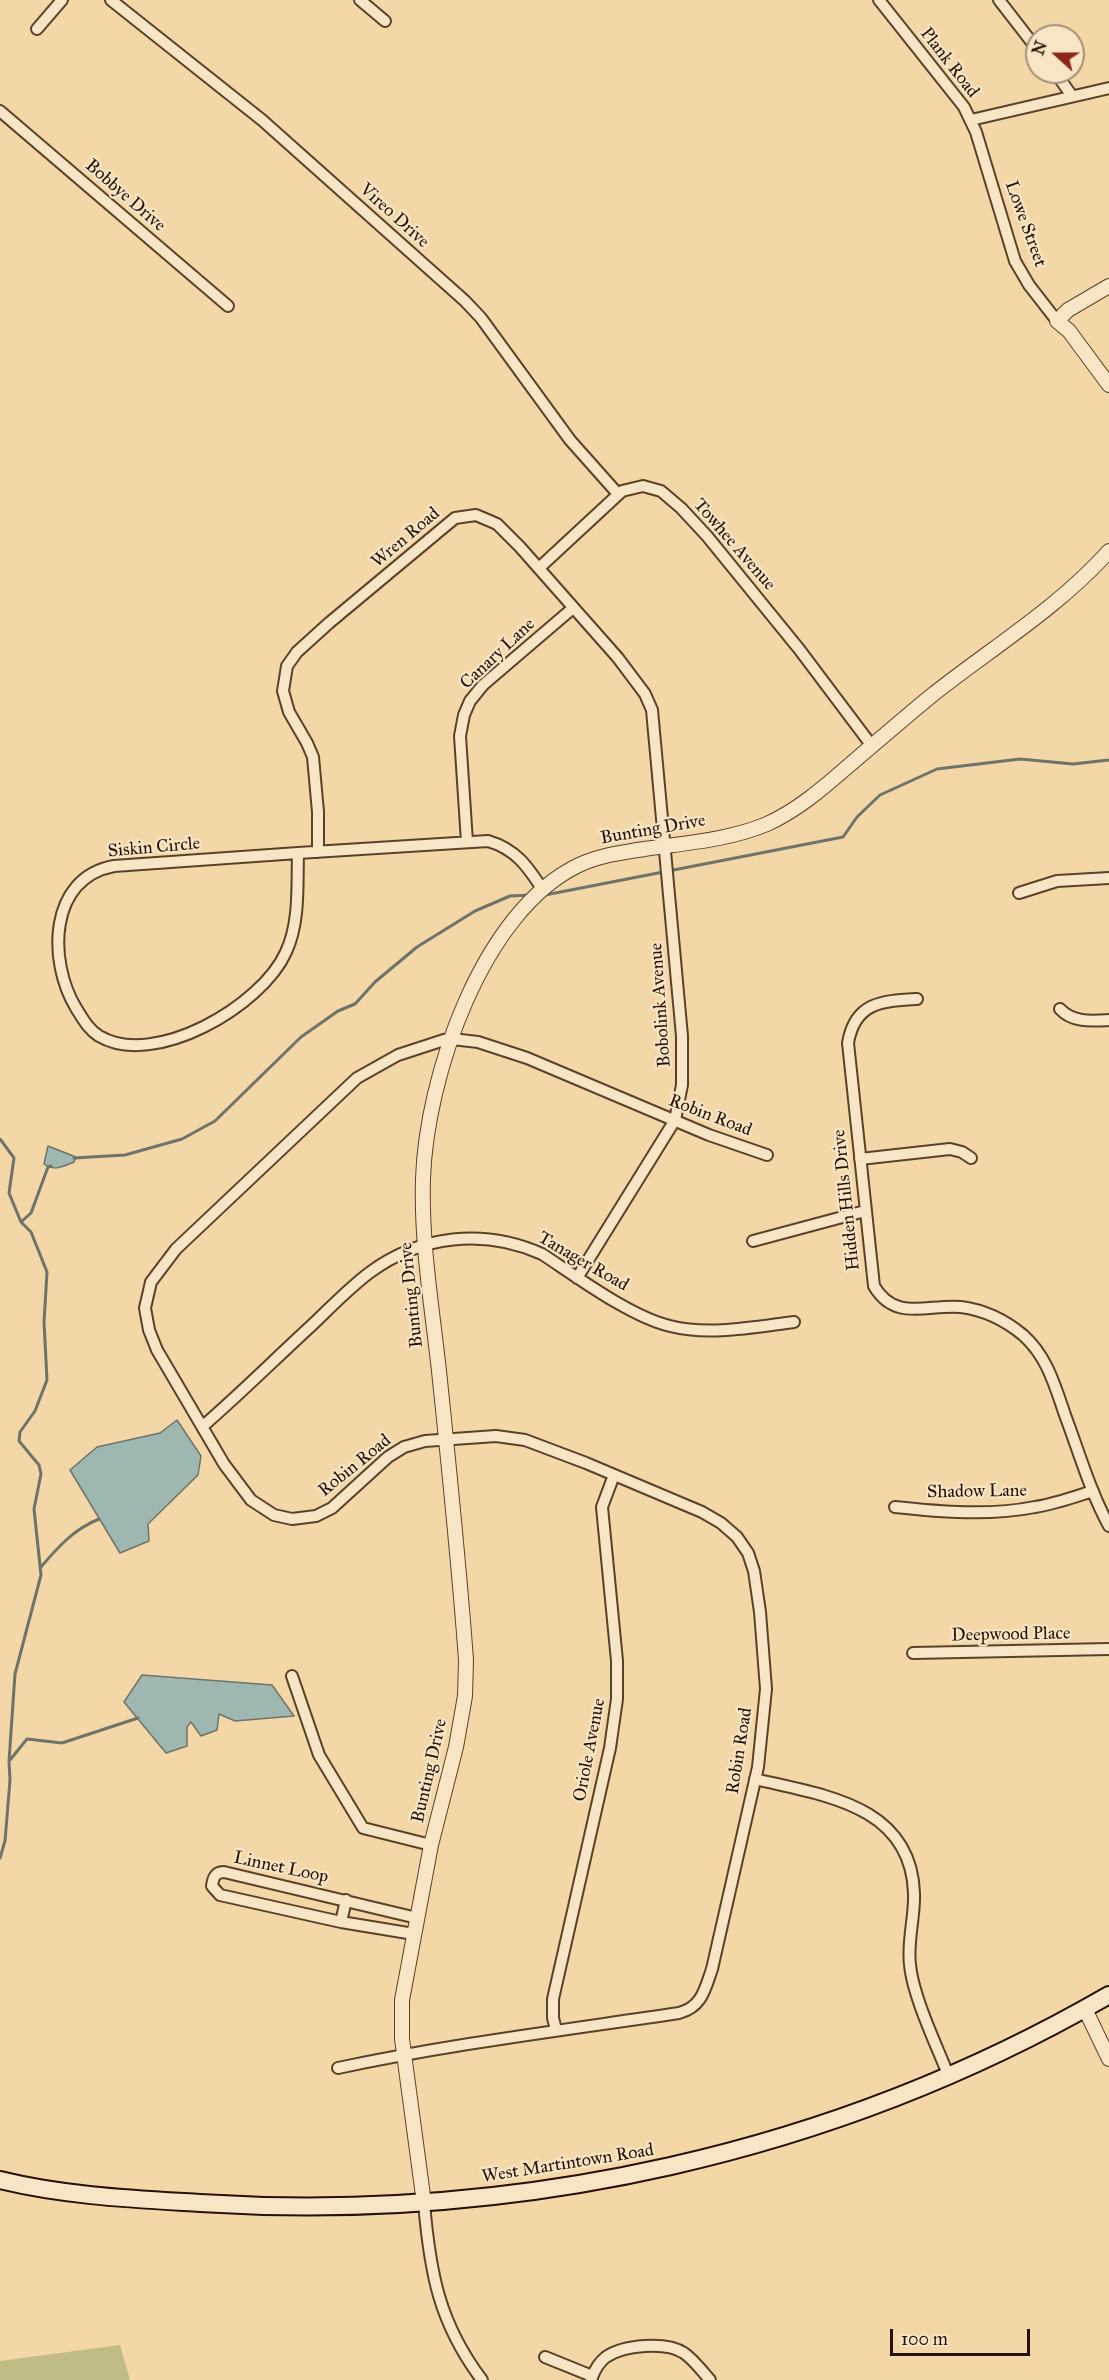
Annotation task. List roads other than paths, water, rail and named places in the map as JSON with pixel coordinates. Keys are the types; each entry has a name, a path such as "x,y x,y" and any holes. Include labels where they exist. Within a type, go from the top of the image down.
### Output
{"main road":[{"name":"West Martintown Road","path":"0,2180 104,2196 312,2208 424,2203 591,2183 701,2160 847,2117 949,2077 1007,2050 1109,1995"}],"street":[{"path":"38,29 62,0"},
{"name":"Vireo Drive","path":"111,0 262,120 470,306 570,440 618,494"},
{"path":"360,0 385,21"},
{"name":"Plank Road","path":"879,0 957,98 971,120 1109,88"},
{"path":"999,0 1025,34"},
{"path":"1064,84 1072,96"},
{"name":"Bobbye Drive","path":"0,111 228,306"},
{"name":"Lowe Street","path":"971,120 1016,261 1029,285 1069,331 1109,385"},
{"path":"1058,321 1068,310 1109,286"},
{"name":"Towhee Avenue","path":"539,568 618,494 635,486 650,486 661,491 681,508 772,614 872,746"},
{"name":"Wren Road","path":"318,852 318,812 313,757 294,722 283,691 287,666 297,652 432,538 461,516 476,515 490,519 539,568 623,665 649,702 664,846"},
{"name":"Bunting Drive","path":"482,2380 458,2346 445,2317 433,2274 403,2054 402,2000 431,1845 456,1748 466,1678 459,1576 423,1220 424,1156 434,1100 452,1039 475,985 501,935 520,911 543,890 570,870 595,858 741,832 774,821 825,786 950,681 1073,588 1109,551"},
{"name":"Canary Lane","path":"467,842 460,736 470,700 483,685 573,608"},
{"name":"Siskin Circle","path":"298,853 297,890 290,941 276,970 246,1001 222,1017 154,1044 129,1046 119,1044 89,1029 73,1003 63,980 57,942 63,911 73,892 84,879 99,870 114,866 298,853 488,841 506,847 522,859 543,890"},
{"name":"Bobolink Avenue","path":"578,1278 675,1120 682,1085 683,1070 664,846"},
{"path":"1019,893 1057,881 1109,878"},
{"name":"Hidden Hills Drive","path":"916,999 873,1005 859,1016 852,1029 849,1050 871,1276 877,1291 889,1302 909,1310 947,1306 984,1313 1014,1328 1038,1352 1050,1372 1093,1491 1109,1526"},
{"path":"1060,1009 1068,1016 1083,1020 1109,1020"},
{"name":"Robin Road","path":"338,2068 403,2054 679,2013 691,2009 700,2001 712,1969 758,1767 766,1689 758,1590 748,1552 737,1537 712,1517 525,1440 482,1435 425,1441 404,1447 388,1457 332,1508 316,1516 292,1519 274,1515 251,1500 224,1464 157,1350 149,1330 146,1299 155,1274 176,1249 357,1078 398,1055 452,1039 490,1045 527,1058 766,1155"},
{"path":"860,1159 950,1149 962,1152 971,1158"},
{"path":"753,1241 865,1211"},
{"name":"Tanager Road","path":"203,1426 367,1274 393,1258 438,1241 465,1238 502,1240 542,1254 645,1317 675,1328 694,1330 735,1328 794,1322"},
{"name":"Oriole Avenue","path":"556,2030 553,2018 553,1999 610,1748 617,1699 617,1661 602,1507 614,1475"},
{"name":"Shadow Lane","path":"895,1507 925,1510 1002,1511 1034,1508 1093,1491"},
{"name":"Deepwood Place","path":"913,1653 1109,1649"},
{"path":"292,1676 320,1755 363,1828 431,1845"},
{"path":"755,1779 848,1803 873,1816 898,1843 907,1859 913,1881 914,1904 909,1953 911,1973 949,2077"},
{"name":"Linnet Loop","path":"414,1934 341,1922 220,1896 212,1887 213,1879 224,1872 417,1918"},
{"path":"341,1922 346,1900"},
{"path":"1085,2008 1109,2059"},
{"path":"545,2357 592,2378 602,2361 614,2353 644,2346 667,2346 685,2354 710,2380"}],"water":[{"path":"48,1146 76,1157 74,1162 55,1168 44,1164"},
{"path":"177,1420 201,1456 198,1475 148,1524 149,1541 120,1553 70,1470 97,1447 160,1433"},
{"path":"142,1675 272,1685 294,1716 235,1721 219,1714 217,1730 201,1736 191,1722 187,1727 187,1746 166,1753 124,1702"}],"waterway":[{"path":"545,895 843,837 857,817 880,795 937,769 1020,759 1073,764 1109,760"},
{"path":"74,1158 125,1155 182,1139 215,1121 301,1037 338,1011 355,1004 375,982 417,947 475,911 510,896 530,895"},
{"path":"0,1139 14,1158 9,1193 21,1222 31,1232 47,1272 44,1322 47,1380 35,1411 20,1432 19,1441 39,1465 41,1474 34,1509 41,1575 15,1674 9,1761 10,1780 5,1841 0,1858"},
{"path":"21,1222 31,1213 48,1167 51,1166"},
{"path":"41,1567 74,1533 99,1519"},
{"path":"10,1760 27,1739 62,1743 138,1718"}]}
